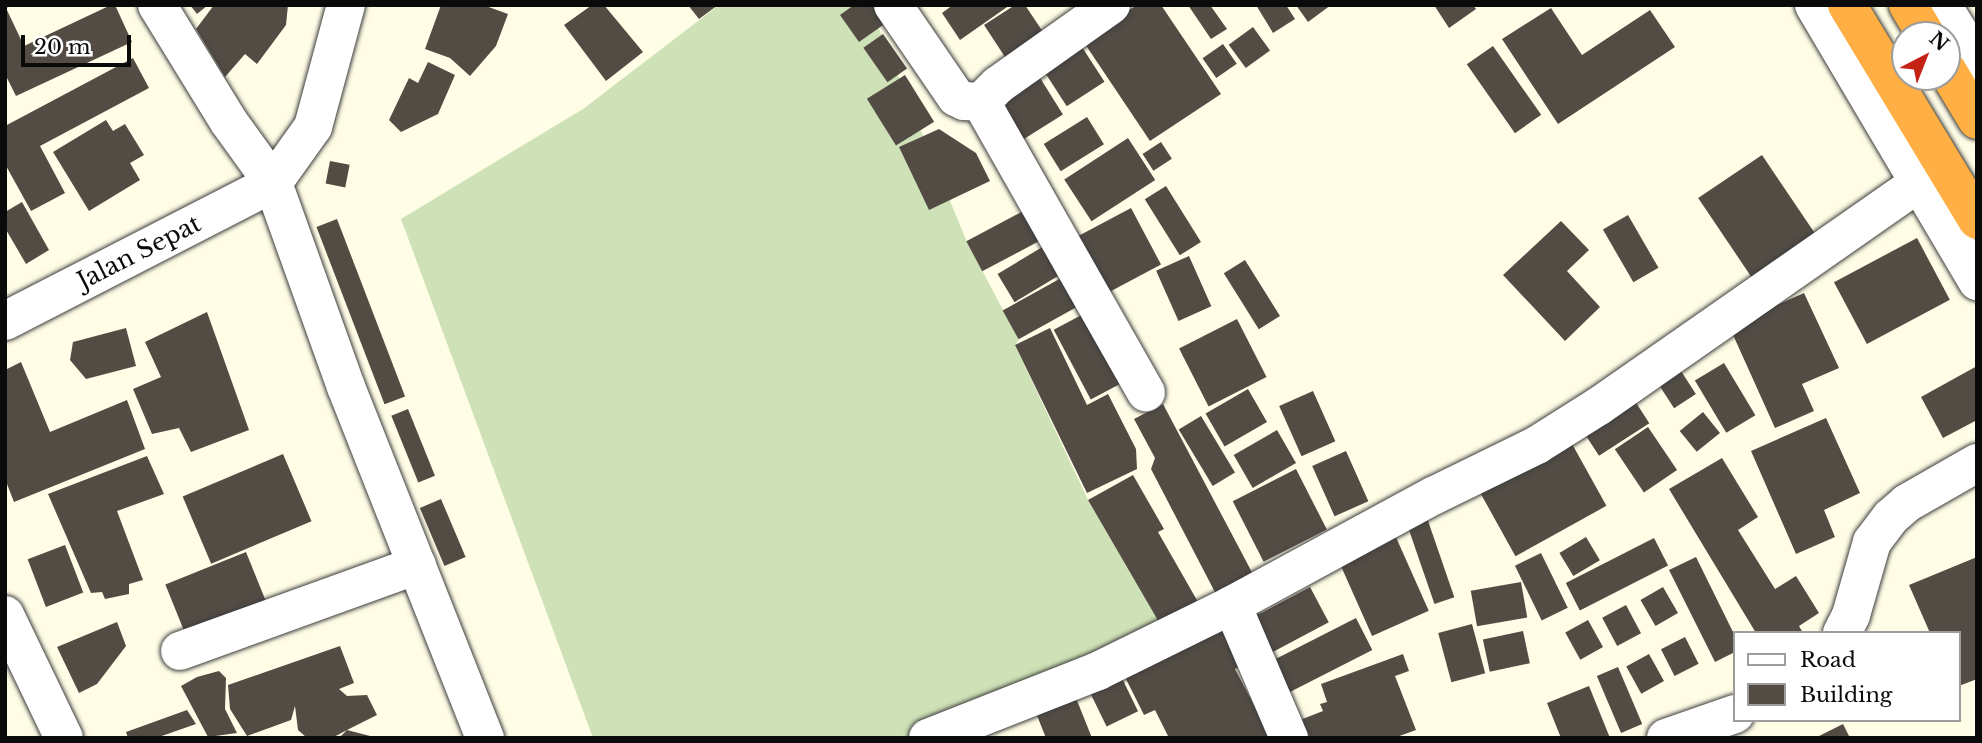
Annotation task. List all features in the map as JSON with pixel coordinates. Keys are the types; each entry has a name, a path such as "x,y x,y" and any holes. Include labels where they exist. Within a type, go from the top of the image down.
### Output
{"highway":[{"path":"1847,5 1977,220"},
{"path":"1909,5 1918,21"},
{"path":"1960,91 1977,120"}],"street":[{"path":"157,5 229,122 273,183 346,387 485,738"},
{"path":"273,183 313,127 345,5"},
{"path":"893,5 956,97 964,102 981,102 998,85 1111,5"},
{"path":"1814,5 1977,281"},
{"path":"1942,5 1977,62"},
{"path":"981,102 1146,392"},
{"name":"Jalan Sepat","path":"5,321 273,183"},
{"path":"928,738 1098,671 1232,604 1433,496 1537,445 1599,406 1919,183"},
{"path":"1843,631 1851,615 1872,542 1892,517 1907,503 1977,464"},
{"path":"180,650 417,565"},
{"path":"1232,604 1289,738"},
{"path":"5,615 64,738"},
{"path":"1666,738 1734,714"}],"green space":[{"path":"719,5 869,5 967,242 1019,340 1015,345 1088,500 1160,624 945,738 593,738 401,219 583,109"}],"building":[{"path":"5,5 13,5 6,8 24,46 111,5 115,5 132,42 16,96 5,74"},
{"path":"190,5 208,5 197,14"},
{"path":"214,5 288,5 286,25 257,64 245,54 225,77 196,29"},
{"path":"441,5 483,5 508,14 496,46 470,76 450,58 425,49"},
{"path":"592,5 604,5 643,52 606,81 564,25"},
{"path":"688,5 718,5 699,19"},
{"path":"854,5 874,5 886,23 859,42 840,15"},
{"path":"953,5 1010,5 960,40 942,13"},
{"path":"1015,5 1025,5 1043,32 1005,57 984,25"},
{"path":"1137,5 1161,5 1221,94 1150,141 1083,41"},
{"path":"1188,5 1210,5 1227,29 1211,39"},
{"path":"1256,5 1286,5 1295,19 1273,33"},
{"path":"1296,5 1331,5 1308,22"},
{"path":"1434,5 1473,5 1476,9 1449,28"},
{"path":"1551,8 1582,55 1650,10 1675,47 1558,124 1502,39"},
{"path":"1253,27 1270,50 1246,68 1229,45"},
{"path":"883,34 907,68 887,82 863,48"},
{"path":"1080,44 1105,82 1067,106 1042,69"},
{"path":"1223,44 1237,64 1216,78 1203,58"},
{"path":"1493,46 1541,115 1515,133 1467,64"},
{"path":"133,58 149,88 40,146 65,193 31,211 5,164 5,126"},
{"path":"428,62 455,75 438,114 401,132 389,120 409,78 418,83"},
{"path":"1037,73 1063,115 1017,143 991,102"},
{"path":"905,75 934,122 896,145 867,99"},
{"path":"1087,117 1104,144 1061,171 1044,144"},
{"path":"106,120 113,131 125,124 144,155 130,163 140,180 89,211 53,152"},
{"path":"939,129 976,153 990,181 929,210 899,147"},
{"path":"1128,138 1155,180 1091,221 1064,179"},
{"path":"1161,142 1172,159 1153,171 1143,154"},
{"path":"1762,155 1817,237 1754,280 1698,198"},
{"path":"330,161 350,165 345,187 326,184"},
{"path":"1166,186 1201,242 1180,255 1145,199"},
{"path":"22,202 49,250 26,264 5,228 5,212"},
{"path":"1029,208 1045,238 982,271 966,241"},
{"path":"1131,208 1161,265 1104,295 1074,239"},
{"path":"1628,215 1658,268 1633,282 1603,230"},
{"path":"337,219 405,396 385,404 316,227"},
{"path":"1561,221 1589,250 1567,271 1600,307 1565,341 1503,275"},
{"path":"1917,238 1950,300 1867,344 1834,282"},
{"path":"1049,243 1066,271 1015,302 998,274"},
{"path":"1189,256 1211,306 1178,321 1156,271"},
{"path":"1245,260 1280,316 1259,329 1224,273"},
{"path":"1063,277 1079,306 1019,339 1003,310"},
{"path":"1804,293 1839,368 1802,384 1814,411 1775,428 1729,326"},
{"path":"1089,311 1126,381 1091,400 1054,330"},
{"path":"207,312 249,430 191,452 179,428 152,434 133,389 161,377 145,342"},
{"path":"1237,319 1267,377 1209,406 1179,349"},
{"path":"126,328 136,366 86,379 70,360 73,342"},
{"path":"1050,328 1087,405 1108,394 1136,449 1137,469 1087,493 1015,345"},
{"path":"21,362 50,432 127,400 145,449 14,502 5,479 5,370"},
{"path":"1724,363 1755,415 1726,433 1695,381"},
{"path":"1977,366 1977,420 1943,438 1921,397"},
{"path":"1679,368 1696,394 1674,408 1657,382"},
{"path":"1248,389 1267,422 1225,446 1206,414"},
{"path":"1313,391 1335,441 1302,456 1279,406"},
{"path":"1633,398 1649,423 1599,456 1583,431"},
{"path":"1163,404 1255,578 1218,598 1151,469 1155,458 1134,419"},
{"path":"408,409 435,476 418,483 391,416"},
{"path":"1703,412 1720,433 1697,452 1680,431"},
{"path":"1201,416 1235,473 1213,486 1179,429"},
{"path":"1826,418 1860,493 1824,510 1835,537 1796,554 1751,451"},
{"path":"1648,427 1677,470 1644,492 1615,449"},
{"path":"1277,430 1296,463 1253,488 1234,455"},
{"path":"1571,442 1606,506 1515,556 1480,492"},
{"path":"1346,451 1368,501 1335,516 1312,466"},
{"path":"283,454 312,521 211,564 183,497"},
{"path":"147,456 164,494 117,511 143,580 129,584 129,594 105,599 102,592 91,593 48,494"},
{"path":"1722,458 1758,517 1738,530 1775,589 1796,576 1819,613 1799,626 1802,631 1755,631 1669,489"},
{"path":"1296,469 1327,530 1264,562 1233,501"},
{"path":"1133,475 1164,529 1158,532 1198,602 1160,624 1088,500"},
{"path":"441,499 466,557 444,566 420,508"},
{"path":"1426,515 1454,597 1434,604 1406,522"},
{"path":"1395,535 1429,611 1372,636 1338,560"},
{"path":"1586,537 1600,560 1573,576 1559,553"},
{"path":"1654,538 1668,566 1580,611 1566,583"},
{"path":"65,545 83,593 46,607 28,559"},
{"path":"246,552 269,609 189,642 165,585"},
{"path":"1541,553 1568,608 1542,621 1515,566"},
{"path":"1696,557 1734,634 1734,652 1715,662 1669,570"},
{"path":"1977,557 1977,679 1961,685 1961,631 1929,631 1909,585"},
{"path":"1521,582 1527,617 1477,626 1471,591"},
{"path":"1310,587 1329,622 1271,653 1253,618"},
{"path":"1663,587 1678,613 1655,626 1640,600"},
{"path":"1626,605 1641,633 1617,646 1602,618"},
{"path":"1219,618 1243,665 1235,669 1271,738 1169,738 1155,710 1144,715 1120,667"},
{"path":"1356,618 1372,650 1289,692 1273,660"},
{"path":"1588,620 1603,647 1580,660 1565,633"},
{"path":"117,622 126,646 97,684 79,693 57,647"},
{"path":"1472,624 1485,673 1451,682 1438,633"},
{"path":"1523,631 1530,663 1490,672 1483,640"},
{"path":"1685,637 1699,664 1675,676 1661,649"},
{"path":"340,646 354,683 339,689 347,696 367,695 377,715 332,738 307,738 298,730 295,706 291,720 247,736 230,709 228,685"},
{"path":"1403,654 1409,671 1395,676 1416,730 1394,738 1306,738 1300,720 1323,711 1320,704 1327,702 1321,684"},
{"path":"1649,654 1664,681 1641,694 1626,667"},
{"path":"1618,667 1642,724 1621,733 1597,676"},
{"path":"1117,668 1138,711 1107,726 1086,683"},
{"path":"219,671 226,678 225,709 237,733 208,737 181,686 197,677"},
{"path":"1589,686 1610,738 1561,738 1547,703"},
{"path":"1076,698 1092,738 1046,738 1036,713"},
{"path":"187,710 196,724 156,738 128,738 126,732"},
{"path":"1843,724 1850,738 1815,738"},
{"path":"347,730 378,738 339,738"}]}
